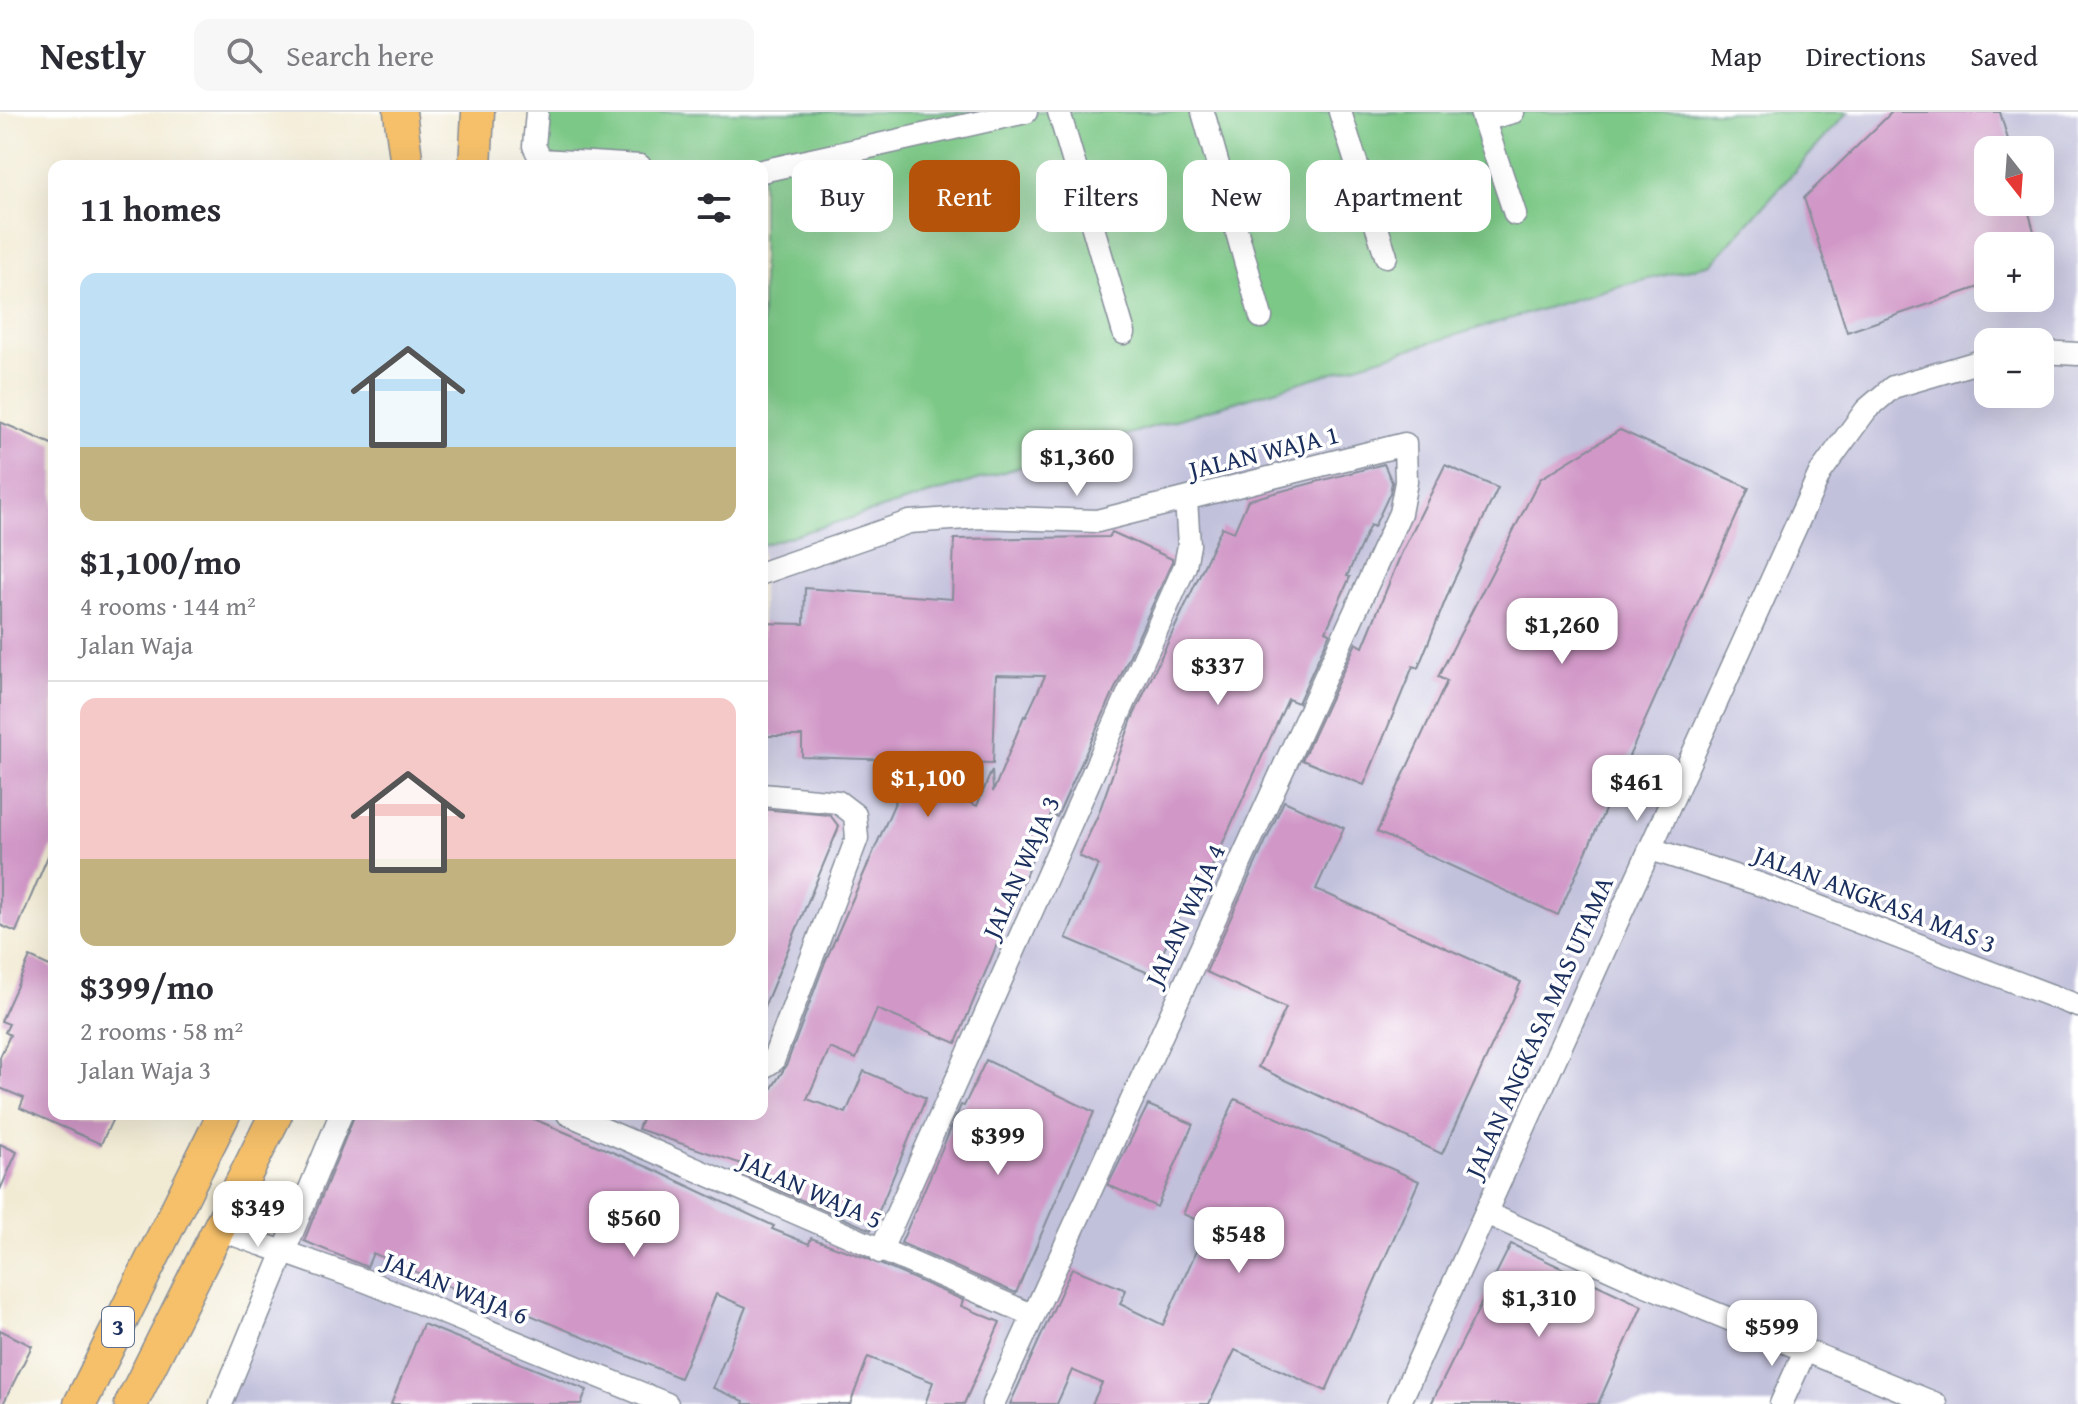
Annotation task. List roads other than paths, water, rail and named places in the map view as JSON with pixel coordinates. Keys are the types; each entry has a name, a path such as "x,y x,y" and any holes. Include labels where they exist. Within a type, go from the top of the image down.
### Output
{"highway":[{"path":"400,112 406,160"},
{"path":"475,160 478,112"},
{"name":"3","path":"80,1404 221,1120"},
{"name":"3","path":"131,1404 221,1230 273,1120"}],"street":[{"path":"537,112 534,146 541,160"},
{"path":"768,170 1026,112"},
{"path":"1059,112 1124,333"},
{"path":"1203,112 1261,317"},
{"path":"1340,112 1386,256"},
{"path":"1513,112 1482,116 1515,214"},
{"path":"2054,353 2078,354"},
{"name":"JALAN ANGKASA MAS UTAMA","path":"1399,1404 1820,473 1866,410 1893,387 1974,363"},
{"name":"JALAN WAJA 1","path":"768,571 909,522 980,517 1097,521 1405,444"},
{"name":"JALAN WAJA 4","path":"993,1404 1400,513 1406,482 1405,444"},
{"name":"JALAN WAJA 3","path":"880,1252 1185,566 1189,545 1186,500"},
{"path":"768,796 838,802 855,815 857,838 773,1061 768,1064"},
{"name":"JALAN ANGKASA MAS 3","path":"1651,849 1762,885 2078,1006"},
{"path":"221,1404 338,1120"},
{"name":"JALAN WAJA 5","path":"582,1120 880,1252 1032,1315"},
{"path":"1486,1213 1639,1282 1936,1404"},
{"name":"JALAN WAJA 6","path":"221,1230 366,1281 667,1404"},
{"path":"1781,1404 1805,1351"}]}
